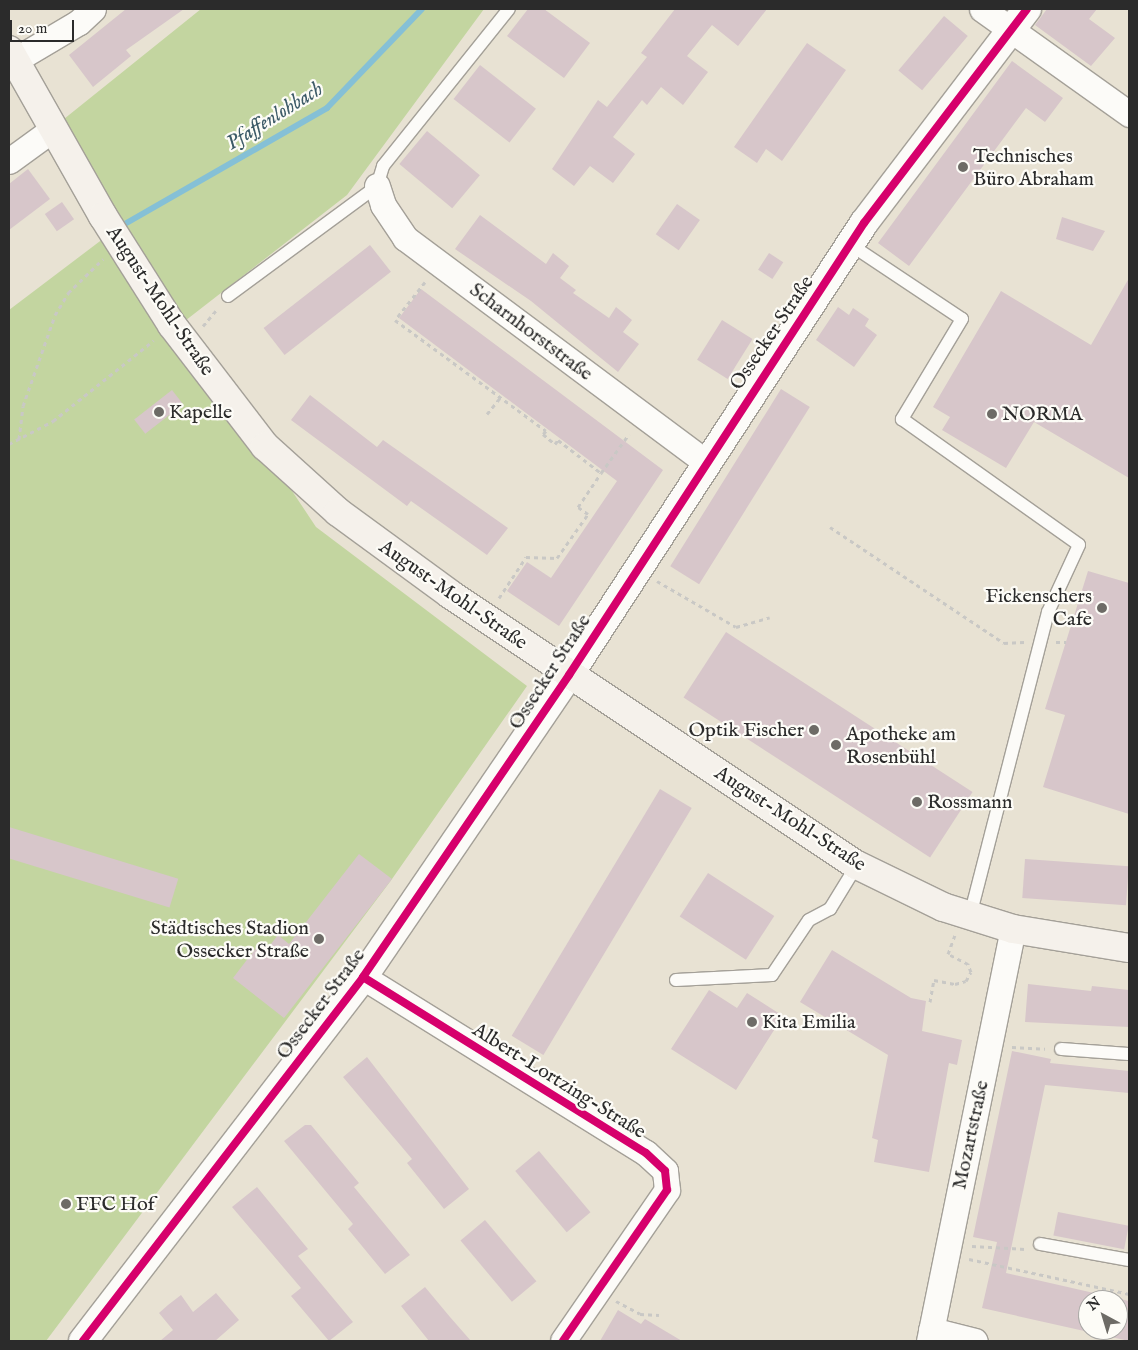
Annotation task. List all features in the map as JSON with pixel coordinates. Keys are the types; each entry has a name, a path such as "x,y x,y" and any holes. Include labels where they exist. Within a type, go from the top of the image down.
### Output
{"main road":[{"name":"August-Mohl-Straße","path":"12,55 103,216 180,336 265,446 338,512 569,675 857,865 966,914 1013,929 1129,948"}],"street":[{"path":"12,55 79,22 93,9"},
{"path":"982,9 1129,114"},
{"name":"Ossecker Straße","path":"83,1341 363,977 569,675 706,462 851,245 1027,9"},
{"path":"9,162 53,128"},
{"name":"Scharnhorststraße","path":"378,186 383,205 405,238 706,462"},
{"name":"Mozartstraße","path":"930,1336 1013,929"},
{"name":"Albert-Lortzing-Straße","path":"363,977 646,1153 664,1171 667,1190 563,1341"},
{"path":"930,1336 975,1341"}],"lane":[{"path":"228,296 378,186 383,166 509,9"},
{"path":"851,245 962,319 902,419 1080,544 1048,612 966,914"},
{"path":"676,980 772,974 809,920 830,909 857,865"},
{"path":"1061,1049 1129,1054"},
{"path":"1040,1244 1129,1260"}],"path":[{"path":"19,439 23,406 55,315 84,274 120,244"},
{"path":"440,264 395,320 501,397 555,444 558,440 601,473"},
{"path":"9,444 53,421 180,336 228,296"},
{"path":"487,414 501,397"},
{"path":"486,618 526,557 557,558 588,514 578,507 643,415"},
{"path":"830,527 1004,643 1066,642"},
{"path":"637,569 736,627 770,617"},
{"path":"930,1002 934,980 955,984 966,981 971,972 968,964 948,954 966,914"},
{"path":"990,1043 1061,1049"},
{"path":"948,1249 1024,1250 1040,1244"},
{"path":"948,1249 1129,1294"},
{"path":"600,1288 640,1314 659,1315"}],"green space":[{"name":"Städtisches Stadion Ossecker Straße","path":"201,9 484,9 347,195 181,324 316,527 527,686 392,879 46,1341 9,1341 9,310 120,226 64,119"}],"building":[{"path":"126,9 184,9 126,50 131,56 93,87 69,55"},
{"path":"528,9 544,9 590,43 564,78 507,36"},
{"path":"675,9 767,9 738,46 712,25 687,56 708,72 683,105 661,87 647,105 642,100 613,137 635,154 613,183 590,166 574,186 552,169 598,100 607,107 647,57 641,53"},
{"path":"1047,9 1097,9 1089,19 1115,38 1091,66 1035,25"},
{"path":"944,16 968,36 922,90 898,70"},
{"path":"807,43 846,70 782,161 766,149 757,163 734,147"},
{"path":"1012,61 1063,98 1045,122 1026,108 909,266 878,243"},
{"path":"480,65 536,109 509,143 454,99"},
{"path":"427,131 480,175 452,208 399,164"},
{"path":"28,169 50,199 9,230 9,184"},
{"path":"62,202 74,219 57,231 45,214"},
{"path":"677,204 700,220 679,250 656,234"},
{"path":"480,215 546,264 553,253 569,266 560,278 576,290 573,293 609,318 616,307 632,320 623,332 639,344 618,372 531,301 455,249"},
{"path":"1062,217 1105,231 1093,251 1056,239"},
{"path":"370,245 391,272 285,355 264,328"},
{"path":"769,253 783,262 772,279 758,270"},
{"path":"1129,278 1129,478 1034,422 1006,468 942,430 950,417 933,407 1001,291 1091,345"},
{"path":"421,289 663,470 559,626 507,591 527,562 551,578 617,481 399,318"},
{"path":"838,307 849,315 853,308 869,319 865,326 877,335 854,367 816,340"},
{"path":"722,320 753,339 728,379 697,360"},
{"path":"781,389 810,407 699,584 670,566"},
{"name":"Kapelle","path":"172,390 183,404 145,434 134,420"},
{"path":"310,395 377,447 383,440 508,528 487,555 411,501 407,506 291,420"},
{"path":"1088,571 1129,583 1129,814 1043,787 1065,715 1045,709"},
{"path":"726,632 973,792 930,858 684,697"},
{"path":"660,789 692,808 543,1055 512,1036"},
{"path":"9,827 178,879 169,907 9,858"},
{"name":"Städtisches Stadion Ossecker Straße","path":"359,854 392,879 284,1018 233,978 256,948 263,954 278,935 289,944"},
{"path":"1025,859 1129,866 1126,905 1022,898"},
{"path":"708,873 774,916 746,960 680,917"},
{"path":"832,950 911,998 926,1001 922,1031 962,1040 957,1065 949,1063 929,1172 874,1162 878,1140 872,1138 888,1055 800,1002"},
{"path":"1028,984 1091,991 1092,986 1129,990 1129,1027 1025,1022"},
{"path":"709,990 737,1008 747,993 783,1016 736,1090 671,1049"},
{"path":"1012,1051 1051,1059 1050,1063 1129,1071 1129,1093 1045,1085 1006,1273 1081,1290 1078,1290 1078,1330 982,1308 997,1242 973,1237"},
{"path":"367,1057 469,1189 444,1209 407,1163 412,1159 343,1077"},
{"path":"305,1125 311,1125 359,1183 354,1187 410,1255 385,1274 348,1229 353,1224 284,1141"},
{"path":"539,1151 590,1212 567,1232 515,1171"},
{"path":"257,1187 308,1249 298,1256 353,1322 329,1341 291,1296 301,1288 232,1207"},
{"path":"1058,1212 1129,1226 1124,1249 1053,1236"},
{"path":"485,1220 536,1281 512,1302 460,1241"},
{"path":"425,1287 471,1341 429,1341 401,1306"},
{"path":"216,1293 239,1320 215,1341 160,1341 173,1330 159,1313 168,1305 181,1295 193,1312"},
{"path":"1128,1301 1129,1301 1129,1341 1125,1340 1128,1340"},
{"path":"618,1310 641,1324 645,1319 682,1341 600,1341"}],"waterway":[{"name":"Pfaffenlohbach","path":"123,225 327,108 422,9"}],"cycle path":[{"path":"83,1341 363,977 569,675 864,223 1027,9"},
{"path":"363,977 646,1153 665,1171 667,1190 563,1341"}],"place":[{"name":"Technisches Büro Abraham","path":"963,167"},
{"name":"Kapelle","path":"159,412"},
{"name":"NORMA","path":"992,414"},
{"name":"Fickenschers Cafe","path":"1102,608"},
{"name":"Optik Fischer","path":"814,730"},
{"name":"Apotheke am Rosenbühl","path":"836,745"},
{"name":"Rossmann","path":"917,802"},
{"name":"Städtisches Stadion Ossecker Straße","path":"319,939"},
{"name":"Kita Emilia","path":"752,1022"},
{"name":"FFC Hof","path":"66,1204"}]}
